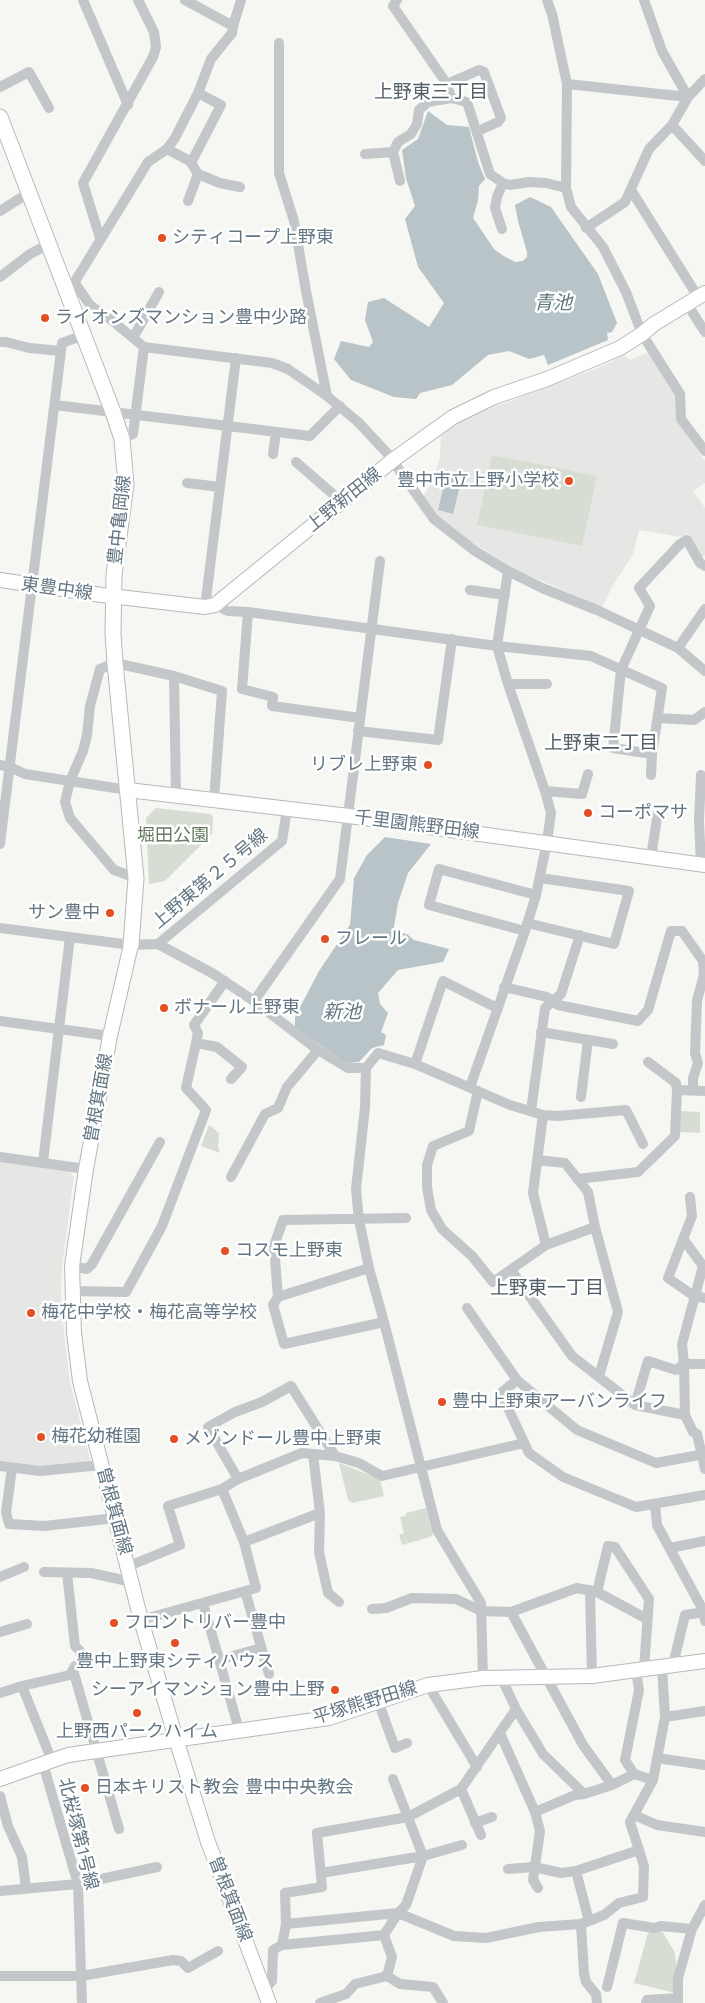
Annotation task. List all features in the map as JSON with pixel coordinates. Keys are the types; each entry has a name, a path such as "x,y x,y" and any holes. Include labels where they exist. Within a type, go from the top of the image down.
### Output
{"main road":[{"name":"豊中亀岡線","path":"0,117 49,244 71,288 84,335 122,440 126,484 114,575 115,663 136,878 131,945"}],"street":[{"path":"83,0 128,105"},
{"path":"100,238 83,183 153,57 156,47 154,32 138,0"},
{"path":"185,0 233,26"},
{"path":"241,0 232,33 211,59 198,93 175,138 167,149 148,162 71,288 144,347 272,363 288,369 327,396 358,422 393,460 434,519 475,551 508,571 542,588 597,610 678,648 705,671"},
{"path":"547,0 552,14 567,84 566,188 571,207 603,248 626,292 642,334 680,394 681,418 705,451"},
{"path":"644,0 662,51 688,97"},
{"path":"394,2 447,84 451,98"},
{"path":"279,43 280,173 294,221 327,396"},
{"path":"447,84 479,70 484,72 501,118 498,122 478,131"},
{"path":"0,87 29,72 49,108"},
{"path":"586,228 625,202 649,150 672,125 688,97 705,78"},
{"path":"567,84 688,97"},
{"path":"191,163 221,106 198,93"},
{"path":"400,181 393,152 398,142 411,134 417,124 419,110 428,102 451,98 467,102 478,131 479,141 490,174 503,184 546,183 566,188"},
{"path":"672,125 705,161"},
{"path":"167,149 190,160 198,174 220,183 240,187"},
{"path":"365,154 393,152"},
{"path":"188,201 198,174"},
{"path":"502,229 495,208 497,197 503,184"},
{"path":"632,190 697,298 705,332"},
{"path":"0,211 30,192"},
{"path":"0,277 30,254 49,244"},
{"path":"133,338 159,292"},
{"name":"上野新田線","path":"210,606 393,460 453,417 494,397 547,379 620,348 654,324 697,298"},
{"path":"0,844 5,766 32,585 62,343 84,335"},
{"path":"0,342 61,352"},
{"path":"122,440 133,434 144,347"},
{"path":"210,606 220,487 236,358"},
{"path":"54,405 310,436 340,406"},
{"path":"273,454 276,432"},
{"path":"296,462 342,502"},
{"path":"187,483 220,487"},
{"path":"652,754 613,748 622,670 650,606 639,588 680,544 688,540 703,563"},
{"path":"254,1000 340,879 380,561"},
{"path":"508,571 497,646 551,813 536,894 497,1008 474,1089 469,1131 433,1146 427,1166 426,1187 432,1210 442,1229 472,1256 494,1282 546,1245 595,1227"},
{"name":"東豊中線","path":"0,580 114,596"},
{"path":"470,590 505,594"},
{"path":"114,596 210,606 228,611 371,628 497,646 591,656 662,688 652,754 651,775"},
{"path":"678,648 705,609"},
{"path":"248,612 242,690 273,697 272,706 360,718"},
{"path":"358,730 438,740 452,639"},
{"path":"136,878 114,870 70,818 65,802 70,781 85,743 90,706 100,669 115,663 174,676 222,691 214,800"},
{"path":"174,676 176,795"},
{"path":"508,684 547,684"},
{"path":"658,718 694,720 705,712"},
{"path":"5,766 26,774 128,790"},
{"path":"545,791 582,794 588,774"},
{"path":"701,776 699,820 703,864"},
{"name":"千里園熊野田線","path":"128,790 349,816 703,864"},
{"name":"上野東第２５号線","path":"158,944 282,841 287,809"},
{"path":"651,857 658,812"},
{"path":"536,894 439,869 429,905 526,927 580,935 614,944 628,891 540,878"},
{"path":"0,928 131,945 158,944 225,981 254,1000 318,1050 348,1068 366,1068"},
{"path":"504,987 548,998 558,1005 638,1020 648,1010 671,930 682,931 703,961 704,974 697,1001 695,1053 698,1063 693,1078 693,1090"},
{"path":"531,1112 545,1008 561,994 580,935"},
{"path":"43,1162 70,937"},
{"name":"曽根箕面線","path":"131,945 110,1036 86,1169 72,1266 72,1290 80,1381 141,1620 176,1739 208,1842 267,1997"},
{"path":"414,1064 443,980 497,1008"},
{"path":"72,1290 126,1292 162,1226 206,1110 186,1088 198,1033 194,1026 225,981"},
{"path":"0,1021 110,1036"},
{"path":"541,1032 613,1044"},
{"path":"581,1097 588,1040"},
{"path":"196,1042 217,1047 242,1066 231,1079"},
{"path":"231,1176 265,1114 278,1108 287,1087 318,1050"},
{"path":"483,1678 481,1603 437,1530 369,1268 359,1220 356,1189 365,1107 366,1068 378,1053 414,1064 510,1105 543,1115 558,1116 626,1110 644,1144"},
{"path":"578,1179 638,1172 674,1136 676,1083 648,1062"},
{"path":"677,1090 705,1091"},
{"path":"543,1115 533,1193 546,1245"},
{"path":"72,1266 87,1269 92,1264 160,1142"},
{"path":"0,1157 86,1169"},
{"path":"537,1160 565,1163 588,1192 595,1227 618,1312 599,1376"},
{"path":"690,1197 692,1216 668,1278 700,1297"},
{"path":"384,1322 284,1344 273,1305 278,1297 274,1246 283,1220 406,1218"},
{"path":"684,1240 704,1266 700,1297 682,1344 685,1415 693,1432 696,1434 703,1454 705,1469"},
{"path":"278,1297 369,1268"},
{"path":"511,1270 572,1356 635,1405 685,1415"},
{"path":"467,1308 517,1380 577,1430 656,1463 703,1454"},
{"path":"635,1405 648,1361 676,1370 684,1364 705,1364"},
{"path":"517,1380 501,1393 524,1443 529,1453 563,1477 636,1507 705,1495"},
{"path":"238,1479 208,1427 236,1412 262,1402 291,1386 335,1456"},
{"path":"44,1572 91,1574 123,1580 130,1572 180,1545 168,1506 222,1489 238,1479 302,1453 335,1456 359,1463 382,1476 524,1443"},
{"path":"313,1454 320,1513 319,1552 328,1592 339,1602"},
{"path":"0,1466 40,1471 102,1465"},
{"path":"12,1468 3,1511 9,1524 44,1526 116,1518"},
{"path":"141,1620 256,1588 244,1542 222,1489"},
{"path":"286,1924 398,1913 454,1936 486,1938 539,1927 585,1922 604,1915 619,1902 643,1897 644,1866 630,1822 654,1780 665,1717 667,1666 685,1615 705,1615 657,1525 655,1504"},
{"path":"244,1542 320,1513"},
{"path":"670,1548 705,1541"},
{"path":"592,1676 593,1591 608,1546 615,1547 649,1599 639,1690 625,1760 634,1774 654,1780"},
{"path":"0,1577 24,1568"},
{"path":"0,1693 70,1675 75,1666 82,1662 80,1651 75,1646 67,1572"},
{"path":"372,1608 386,1608 412,1598 456,1599 481,1611 511,1612 576,1588 593,1591 647,1619"},
{"path":"245,1591 269,1674"},
{"path":"203,1603 239,1730"},
{"path":"511,1612 545,1678 583,1745 612,1785"},
{"path":"0,1632 27,1624"},
{"path":"219,1660 261,1648"},
{"name":"平塚熊野田線","path":"0,1779 68,1755 329,1718 428,1685 483,1678 592,1676 705,1661"},
{"path":"73,1670 119,1828"},
{"path":"502,1679 516,1708 543,1754 584,1794"},
{"path":"428,1685 477,1767"},
{"name":"北桜塚第1号線","path":"22,1686 47,1762 78,1884 82,2003"},
{"path":"378,1701 395,1748 408,1743"},
{"path":"282,1945 286,1924 286,1893 322,1887 317,1833 408,1817 461,1789 516,1708"},
{"path":"665,1717 705,1711"},
{"path":"500,1733 540,1830 533,1880 538,1888"},
{"path":"657,1758 705,1765"},
{"path":"534,1812 575,1795 612,1785 634,1774"},
{"path":"384,1935 398,1913 406,1905 423,1856 393,1779"},
{"path":"461,1789 481,1835"},
{"path":"0,1796 8,1826 22,1857 26,1888"},
{"path":"634,1815 658,1825 705,1832"},
{"path":"475,1824 492,1817"},
{"path":"321,1873 423,1856 462,1845"},
{"path":"508,1869 534,1867 561,1873 576,1871 639,1850"},
{"path":"0,1890 78,1884 157,1867"},
{"path":"576,1871 585,1922 584,1974 594,1999"},
{"path":"646,2003 647,2000 678,2001 678,1978 692,1928 705,1905"},
{"path":"607,1987 623,1923 654,1928 661,1926 692,1928"},
{"path":"267,1997 272,1981 273,1950 282,1945 384,1935"},
{"path":"384,1935 392,1957 387,1976"},
{"path":"0,1976 81,1976 173,1960 182,1961 188,1968 218,1951"},
{"path":"327,2002 346,1994 356,1984 387,1976 400,1984 432,1987 443,2003"}],"shaded area":[{"name":"豊中市立上野小学校","path":"649,352 676,393 676,419 705,461 705,483 693,491 705,508 705,555 703,557 699,557 689,533 682,537 639,530 633,554 602,607 514,569 455,531 436,515 423,497 434,478 440,457 441,432 465,418 600,367 624,355 630,360"},
{"name":"梅花中学校・梅花高等学校","path":"0,1162 69,1170 74,1177 62,1266 61,1291 70,1382 91,1463 40,1468 0,1463"}],"green space":[{"path":"492,455 597,476 582,546 477,525"},
{"name":"堀田公園","path":"156,808 211,814 213,818 212,834 165,881 149,884 146,818"},
{"path":"680,1111 700,1112 700,1133 680,1132"},
{"path":"209,1125 219,1133 218,1147 220,1153 201,1146"},
{"path":"339,1463 380,1479 384,1496 352,1503 348,1500"},
{"path":"426,1508 433,1536 402,1545 399,1535 404,1533 400,1517 406,1516 406,1513"},
{"path":"661,1929 675,1953 677,1971 675,1993 634,1983 648,1933"}],"water":[{"name":"青池","path":"428,111 447,125 469,127 478,162 485,179 479,186 478,200 473,218 494,249 515,262 523,261 527,257 527,252 515,205 530,197 551,207 598,274 617,323 612,332 607,333 608,340 548,365 544,355 529,359 509,351 488,355 452,385 420,393 416,399 394,397 351,380 334,359 341,341 369,347 373,342 365,320 368,302 384,298 429,327 444,303 418,267 405,219 415,206 406,178 402,150 418,139"},
{"path":"447,471 463,474 453,514 438,510"},
{"name":"新池","path":"385,837 431,844 408,873 398,903 393,932 407,934 414,940 449,949 443,962 398,970 378,993 380,1004 388,1013 381,1032 386,1035 384,1045 372,1048 359,1062 347,1063 295,1028 295,1017 319,971 350,925 354,878 367,855"}],"place":[{"name":"シティコープ上野東","path":"162,238"},
{"name":"ライオンズマンション豊中少路","path":"45,318"},
{"name":"豊中市立上野小学校","path":"569,481"},
{"name":"リブレ上野東","path":"428,765"},
{"name":"コーポマサ","path":"588,813"},
{"name":"サン豊中","path":"110,913"},
{"name":"フレール","path":"325,939"},
{"name":"ボナール上野東","path":"164,1008"},
{"name":"コスモ上野東","path":"225,1251"},
{"name":"梅花中学校・梅花高等学校","path":"31,1313"},
{"name":"豊中上野東アーバンライフ","path":"442,1402"},
{"name":"梅花幼稚園","path":"41,1437"},
{"name":"メゾンドール豊中上野東","path":"174,1439"},
{"name":"フロントリバー豊中","path":"114,1623"},
{"name":"豊中上野東シティハウス","path":"175,1643"},
{"name":"シーアイマンション豊中上野","path":"335,1690"},
{"name":"上野西パークハイム","path":"137,1713"},
{"name":"日本キリスト教会 豊中中央教会","path":"85,1788"}],"district":[{"name":"上野東三丁目","path":"431,92"},
{"name":"上野東二丁目","path":"601,743"},
{"name":"上野東一丁目","path":"547,1288"}]}
